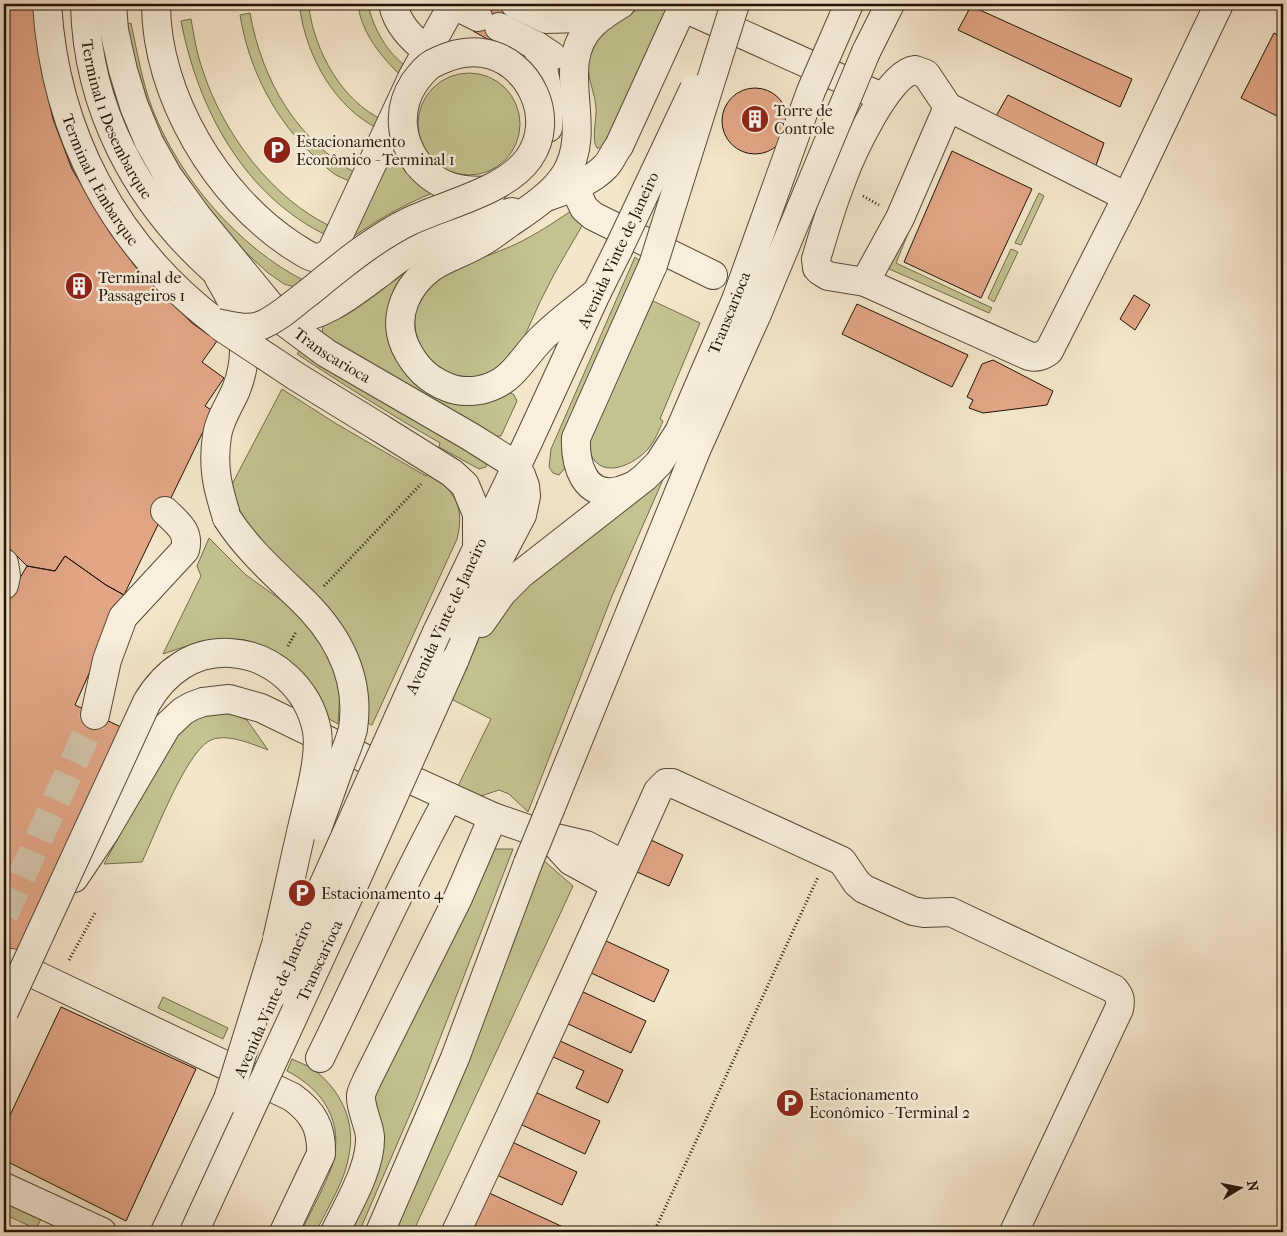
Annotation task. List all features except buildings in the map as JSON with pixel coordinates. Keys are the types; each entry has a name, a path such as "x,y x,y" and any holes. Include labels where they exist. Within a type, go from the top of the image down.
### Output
{"street":[{"name":"Terminal 1 Embarque","path":"47,4 53,54 63,102 93,177 114,214 130,237 161,275 217,324 296,377 452,473 465,485 477,514 477,548"},
{"name":"Terminal 1 Desembarque","path":"85,4 89,49 101,98 127,163 146,195 171,227 214,270"},
{"name":"Transcarioca","path":"112,4 114,30 122,70 149,142 168,176 197,216 284,321 326,353 471,437 516,467 525,486 525,506 522,515 484,587 454,661 351,891 194,1232"},
{"path":"156,4 161,52 171,87 188,125 208,160 229,189 256,218 281,238 312,258 326,257 332,250 413,76 452,4 538,46 565,68 574,84"},
{"path":"393,4 403,27 427,51"},
{"path":"514,4 556,11 582,18 612,9"},
{"path":"634,485 619,491 607,492 597,489 588,483 577,464 576,438 653,265 734,4"},
{"name":"Avenida Vinte de Janeiro","path":"165,1232 228,1100 437,632 734,4"},
{"name":"Transcarioca","path":"454,661 502,593 521,574 659,463 679,432 746,307 811,91 850,4"},
{"path":"866,52 881,4"},
{"path":"380,1232 455,1058 528,863 697,448 746,307 890,4"},
{"path":"1127,196 948,107 926,74 915,70 908,71 903,74 883,98 860,138 840,182 816,258 817,268 828,276 865,282 1029,356 1039,357 1049,351 1127,196 1219,4"},
{"path":"214,270 284,321 311,317 325,311 351,294 407,253 473,223 539,202 574,188 606,166 619,146 683,5 883,98"},
{"path":"597,292 542,338 514,372 490,388 468,392 455,391 438,384 424,374 411,358 403,340 399,318 405,298 416,282 433,267 481,242 539,202 564,176 574,157 578,133 578,111 574,84 574,64 577,48 593,24 612,9"},
{"path":"217,324 237,328 251,328 276,318 349,260 387,235 410,221 501,183 522,168 531,156 538,138 540,124 539,108 533,89 513,65 498,57 482,53 464,52 448,56 429,66 418,77 408,91 403,107 402,121 405,140 418,164 437,182 456,188 473,190 492,190 512,183 530,168 541,151 548,129 550,106 547,83 538,46"},
{"path":"865,282 900,218 948,107"},
{"path":"574,188 584,208 593,216 713,275"},
{"path":"214,270 232,301 243,333 244,349 243,365 238,385 217,433 216,483 227,518 255,555 323,622 337,641 348,665 354,707 352,729 277,939 228,1100"},
{"path":"94,715 107,660 123,617 185,550 186,535 183,528 165,511"},
{"path":"4,563 6,576 4,585"},
{"path":"4,1012 146,702 169,673 186,662 214,654 231,653 261,660 283,674 301,693 309,706 317,732 313,784 277,939"},
{"path":"50,912 105,832 167,726 192,706 229,699 261,708 493,817 548,836 571,861 619,875"},
{"path":"456,1232 571,987 619,875 658,791 666,784 672,782 842,861 857,883 864,889 913,911 924,913 952,912 1114,989 1119,995 1120,1009 1014,1232"},
{"path":"320,1058 424,841 449,797"},
{"path":"335,1232 364,1170 368,1157 370,1138 361,1094 458,898 493,817"},
{"path":"11,963 292,1096 303,1104 312,1114 318,1127 321,1154 284,1232"},
{"path":"4,1187 102,1232"}],"path":[{"path":"322,589 425,479"},
{"path":"654,1232 829,854"},
{"path":"69,960 96,911"}],"green space":[{"path":"368,4 377,31 393,55 407,67 401,76 386,61 368,35 360,16 358,5"},
{"path":"645,4 675,4 629,116 601,148 597,148 594,135 596,107 588,69 592,46 606,29"},
{"path":"309,8 312,25 324,58 343,88 355,101 368,112 383,120 379,129 363,120 349,108 337,95 316,63 300,10"},
{"path":"250,13 263,62 273,85 300,126 336,160 357,174 354,183 333,173 316,158 301,143 276,111 257,74 244,35 240,15"},
{"path":"191,19 197,52 203,71 223,118 252,162 270,182 289,200 310,215 332,227 328,236 298,219 272,198 249,174 229,146 199,86 189,54 181,21"},
{"path":"131,23 148,98 178,160 195,185 235,230 257,250 305,281 298,288 284,284 267,272 215,224 156,137 123,25"},
{"path":"469,73 488,77 505,88 516,105 520,124 516,143 505,160 488,171 469,175 450,171 433,160 422,143 418,124 422,105 433,88 450,77"},
{"path":"392,146 400,159 435,192 388,215 344,243"},
{"path":"1039,193 1044,196 1021,245 1015,243"},
{"path":"571,211 586,219 540,301 523,340 505,365 492,373 478,377 463,378 448,373 436,365 426,355 415,329 415,315 419,301 428,288 436,280 457,268 523,240"},
{"path":"903,228 909,231 896,263 992,308 989,313 887,268"},
{"path":"1011,249 1018,252 994,302 988,298"},
{"path":"425,254 399,361 505,394 511,393 514,395 517,401 501,436 495,436 344,351 322,333 325,324"},
{"path":"635,257 641,262 562,442 565,468 559,475 553,473 549,467 551,449"},
{"path":"653,301 700,323 660,419 663,421 650,446 642,455 627,464 611,468 603,467 596,463 591,455 589,435"},
{"path":"302,347 487,460 486,467 479,469 439,447 440,443 368,400 297,354"},
{"path":"282,389 335,423 426,476 428,473 445,486 456,500 460,517 457,539 372,725 363,721 365,709 259,542 241,517 229,490"},
{"path":"672,459 612,596 528,812 509,794 499,790 481,796 458,786 491,719 453,700 453,696 478,641 475,639 490,614"},
{"path":"209,538 246,575 295,610 329,650 340,692 338,724 329,719 312,685 297,667 279,654 263,646 244,640 224,639 202,641 163,654 201,576 197,566"},
{"path":"222,709 247,720 268,750 230,738 209,741 190,762 171,796 142,862 104,864 180,724"},
{"path":"487,849 513,849 417,1098 359,1232 348,1232 372,1093"},
{"path":"543,860 573,886 413,1232 391,1232"},
{"path":"163,997 228,1028 223,1039 158,1008"},
{"path":"292,1059 313,1069 331,1086 344,1107 350,1130 351,1142 344,1175 316,1232 301,1232 332,1166 336,1136 333,1122 321,1098 300,1079 287,1071"},
{"path":"4,1199 42,1217 36,1229 4,1214"}],"tunnel":[{"path":"4,915 95,715"}],"place":[{"name":"Torre de Controle","path":"755,119"},
{"name":"Estacionamento Econômico - Terminal 1","path":"277,150"},
{"name":"Terminal de Passageiros 1","path":"79,286"},
{"name":"Estacionamento 4","path":"302,893"},
{"name":"Estacionamento Econômico - Terminal 2","path":"790,1103"}]}
